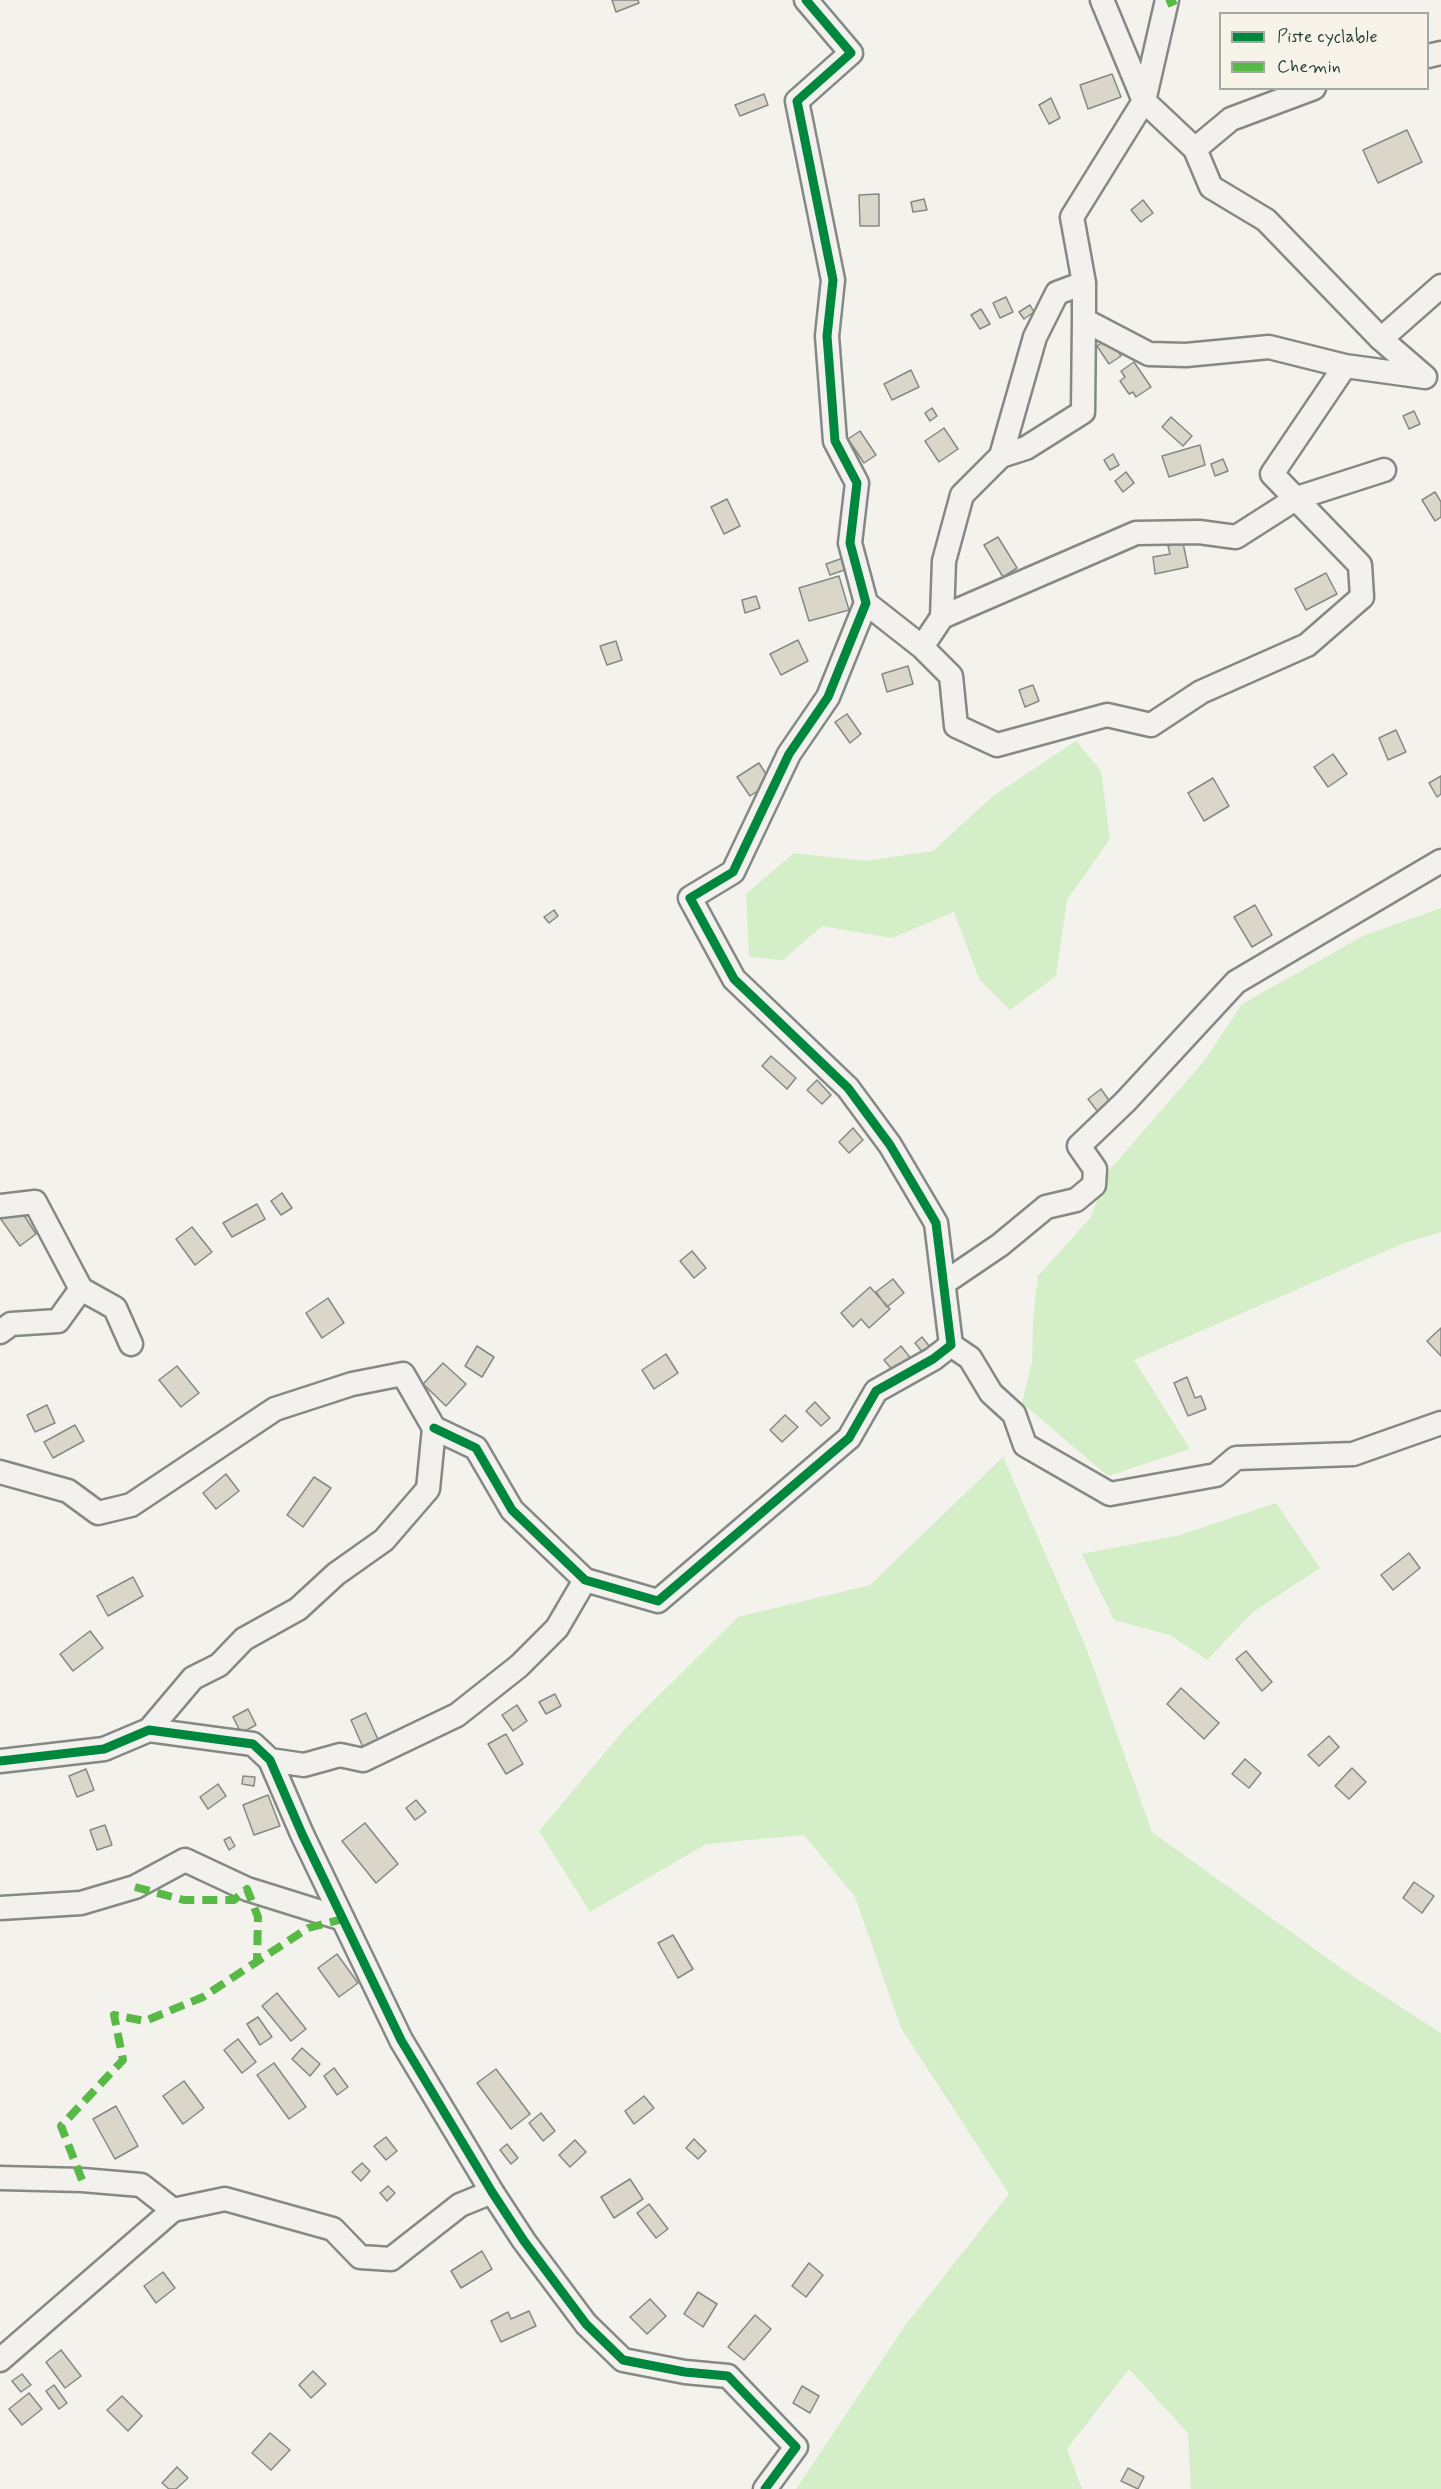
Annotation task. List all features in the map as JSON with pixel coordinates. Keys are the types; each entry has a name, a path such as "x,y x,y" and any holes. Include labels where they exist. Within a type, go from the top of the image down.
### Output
{"street":[{"path":"806,0 851,53 797,101 833,280 827,336 835,441 857,483 850,543 866,603 828,698 789,754 733,872 690,898 734,979 848,1088 890,1145 936,1223 951,1344 970,1358 991,1393 1014,1414 1025,1445 1110,1494 1216,1475 1236,1458 1353,1454 1441,1423"},
{"path":"1102,0 1144,101 1195,149 1212,187 1266,220 1381,339 1433,379"},
{"path":"922,647 942,617 944,561 962,495 1001,456 1026,448 1083,412 1084,283 1072,217 1144,101 1167,0"},
{"path":"1195,149 1231,119 1309,90"},
{"path":"1001,456 1035,337 1057,293 1084,283"},
{"path":"1381,339 1441,286"},
{"path":"1084,320 1149,354 1186,355 1269,347 1345,366 1433,379"},
{"path":"866,603 922,647 951,676 956,726 996,745 1107,715 1151,725 1201,692 1307,645 1362,597 1360,565 1272,474 1345,366"},
{"path":"942,617 1136,533 1199,532 1236,537 1297,498 1384,470"},
{"path":"944,1283 1000,1245 1046,1207 1077,1200 1094,1185 1095,1169 1079,1146 1125,1102 1236,982 1441,861"},
{"path":"0,1206 35,1202 81,1289 115,1308 131,1344"},
{"path":"0,1332 11,1324 58,1321 81,1289"},
{"path":"0,1472 68,1491 98,1513 131,1505 275,1409 352,1384 403,1374 434,1428 476,1448 512,1510 585,1580 658,1601 849,1438 876,1391 933,1359 951,1344"},
{"path":"0,1761 104,1749 149,1730 193,1678 219,1665 244,1639 298,1609 336,1574 384,1540 428,1489 434,1428"},
{"path":"270,1760 303,1765 340,1755 363,1760 457,1715 519,1666 557,1628 585,1580"},
{"path":"149,1730 253,1744 270,1760 401,2040 524,2241 586,2324 623,2360 685,2372 728,2376 796,2447 765,2489"},
{"path":"0,1908 81,1903 135,1887 185,1860 247,1889 343,1919"},
{"path":"0,2178 82,2180 141,2185 173,2210"},
{"path":"0,2360 173,2210 225,2199 333,2229 360,2257 391,2259 460,2205 492,2192"}],"green space":[{"path":"1076,741 1101,771 1110,839 1067,900 1056,976 1010,1010 979,979 954,912 892,938 822,926 783,960 749,957 746,894 794,853 865,861 933,851 992,797"},
{"path":"1441,908 1441,1232 1404,1243 1134,1360 1190,1449 1108,1476 1022,1403 1032,1362 1033,1319 1038,1276 1091,1217 1107,1173 1205,1060 1242,1004 1363,936"},
{"path":"1003,1457 1086,1647 1152,1832 1348,1973 1441,2033 1441,2489 1191,2489 1188,2433 1129,2369 1067,2449 1082,2489 796,2489 904,2327 1009,2194 901,2028 855,1897 804,1835 706,1844 590,1912 539,1831 623,1731 738,1617 870,1585"},
{"path":"1276,1503 1320,1568 1253,1612 1207,1660 1170,1635 1114,1620 1082,1554 1180,1535"}],"building":[{"path":"612,0 638,0 639,3 616,12"},
{"path":"1112,74 1121,97 1088,109 1080,85"},
{"path":"764,94 768,105 740,116 735,105"},
{"path":"1051,98 1060,118 1049,124 1039,105"},
{"path":"1407,130 1422,162 1378,183 1363,150"},
{"path":"879,194 879,226 860,226 859,195"},
{"path":"924,199 927,210 913,212 911,202"},
{"path":"1143,200 1153,213 1141,222 1131,210"},
{"path":"1006,297 1013,312 1000,318 993,303"},
{"path":"1030,305 1034,312 1024,319 1019,312"},
{"path":"981,309 990,324 980,329 971,315"},
{"path":"1109,338 1121,356 1109,364 1097,346"},
{"path":"1134,362 1151,387 1136,397 1133,392 1129,394 1120,381 1125,377 1121,371"},
{"path":"911,370 919,387 892,400 884,384"},
{"path":"932,408 937,416 930,421 925,413"},
{"path":"1414,411 1420,424 1409,429 1403,416"},
{"path":"1171,417 1192,436 1183,446 1162,427"},
{"path":"944,428 958,449 939,462 925,441"},
{"path":"860,431 876,455 864,463 848,439"},
{"path":"1200,445 1205,465 1169,477 1162,456"},
{"path":"1113,454 1119,465 1110,470 1104,460"},
{"path":"1223,459 1228,471 1215,476 1211,464"},
{"path":"1126,472 1134,483 1123,492 1115,481"},
{"path":"1435,492 1441,502 1441,517 1435,521 1422,500"},
{"path":"727,499 740,526 724,534 711,507"},
{"path":"998,537 1017,568 1003,577 984,545"},
{"path":"1183,543 1188,567 1155,574 1153,557 1170,554 1168,546"},
{"path":"843,558 847,569 830,575 826,564"},
{"path":"1326,573 1337,594 1306,610 1295,589"},
{"path":"839,576 849,610 809,621 799,588"},
{"path":"756,596 760,608 745,613 742,600"},
{"path":"798,640 808,661 781,675 770,654"},
{"path":"616,641 622,660 607,665 600,646"},
{"path":"908,666 913,684 887,692 882,674"},
{"path":"1033,685 1039,701 1025,707 1019,690"},
{"path":"847,714 861,734 850,743 835,722"},
{"path":"1396,730 1406,752 1388,760 1379,738"},
{"path":"1333,754 1347,774 1328,787 1314,767"},
{"path":"759,763 771,782 750,796 737,777"},
{"path":"1441,776 1441,794 1437,797 1429,783"},
{"path":"1213,778 1229,806 1204,821 1188,793"},
{"path":"1255,905 1272,935 1252,947 1234,917"},
{"path":"554,910 558,916 549,923 544,917"},
{"path":"771,1056 796,1078 787,1089 762,1066"},
{"path":"817,1080 831,1095 822,1104 807,1090"},
{"path":"1101,1089 1111,1103 1098,1112 1088,1099"},
{"path":"853,1128 863,1140 849,1153 839,1142"},
{"path":"282,1193 292,1208 281,1215 271,1201"},
{"path":"257,1204 265,1219 232,1237 223,1223"},
{"path":"18,1206 36,1234 20,1246 0,1218"},
{"path":"192,1227 212,1252 195,1265 176,1239"},
{"path":"692,1251 706,1268 694,1278 680,1261"},
{"path":"893,1279 904,1293 887,1307 876,1292"},
{"path":"870,1287 890,1309 869,1328 861,1319 853,1327 841,1313"},
{"path":"328,1298 344,1323 322,1338 306,1313"},
{"path":"1441,1328 1441,1356 1427,1341"},
{"path":"922,1337 930,1347 923,1353 915,1343"},
{"path":"477,1346 494,1357 482,1377 465,1366"},
{"path":"901,1346 912,1360 895,1373 884,1360"},
{"path":"666,1354 678,1373 654,1389 642,1370"},
{"path":"443,1363 466,1384 446,1406 423,1384"},
{"path":"177,1366 199,1393 181,1407 159,1380"},
{"path":"1187,1377 1195,1398 1201,1396 1206,1409 1188,1416 1174,1383"},
{"path":"815,1402 830,1418 821,1426 806,1411"},
{"path":"47,1405 55,1423 35,1432 27,1415"},
{"path":"785,1415 798,1427 782,1442 770,1430"},
{"path":"75,1425 84,1441 53,1458 44,1442"},
{"path":"226,1474 239,1491 216,1509 203,1493"},
{"path":"314,1477 331,1488 303,1527 287,1515"},
{"path":"1409,1553 1420,1568 1393,1590 1381,1575"},
{"path":"133,1577 143,1596 108,1616 97,1596"},
{"path":"90,1631 103,1648 73,1671 60,1654"},
{"path":"1246,1651 1272,1682 1262,1691 1236,1659"},
{"path":"1181,1688 1219,1723 1204,1739 1167,1704"},
{"path":"555,1694 561,1706 546,1714 539,1702"},
{"path":"517,1705 527,1721 513,1731 502,1715"},
{"path":"248,1709 256,1725 241,1733 233,1717"},
{"path":"366,1713 381,1746 365,1752 351,1720"},
{"path":"506,1734 523,1764 506,1774 488,1744"},
{"path":"1329,1736 1339,1747 1319,1766 1308,1755"},
{"path":"1245,1759 1261,1773 1249,1788 1232,1774"},
{"path":"1352,1768 1366,1782 1349,1799 1335,1786"},
{"path":"86,1769 94,1790 77,1797 69,1776"},
{"path":"243,1776 255,1777 254,1786 242,1784"},
{"path":"218,1784 226,1796 208,1809 200,1797"},
{"path":"268,1795 280,1826 254,1835 243,1805"},
{"path":"416,1800 426,1812 415,1820 406,1808"},
{"path":"365,1823 398,1864 376,1883 342,1841"},
{"path":"105,1825 112,1845 97,1850 90,1830"},
{"path":"230,1837 235,1846 229,1850 224,1840"},
{"path":"1414,1882 1434,1896 1422,1913 1403,1898"},
{"path":"673,1935 693,1969 678,1978 658,1943"},
{"path":"337,1954 358,1983 339,1997 318,1968"},
{"path":"277,1993 306,2029 291,2041 262,2006"},
{"path":"258,2017 272,2037 260,2045 247,2024"},
{"path":"238,2039 256,2062 242,2073 224,2050"},
{"path":"302,2048 320,2064 310,2076 292,2059"},
{"path":"274,2063 306,2107 289,2119 257,2075"},
{"path":"334,2068 348,2087 337,2095 324,2076"},
{"path":"496,2069 530,2114 511,2129 477,2083"},
{"path":"184,2081 204,2108 183,2124 163,2096"},
{"path":"644,2096 654,2108 634,2124 625,2111"},
{"path":"116,2106 138,2146 115,2159 93,2119"},
{"path":"541,2113 555,2131 543,2141 529,2123"},
{"path":"386,2137 397,2151 386,2160 374,2146"},
{"path":"694,2139 706,2151 698,2159 686,2148"},
{"path":"575,2140 586,2152 570,2167 559,2155"},
{"path":"507,2144 518,2158 511,2164 500,2150"},
{"path":"362,2163 370,2171 361,2181 352,2172"},
{"path":"630,2179 643,2199 614,2218 601,2197"},
{"path":"388,2186 395,2193 387,2201 380,2193"},
{"path":"649,2204 668,2229 656,2238 637,2213"},
{"path":"482,2251 492,2269 461,2288 451,2271"},
{"path":"809,2263 823,2275 806,2297 792,2286"},
{"path":"163,2272 175,2288 156,2303 144,2286"},
{"path":"698,2292 717,2304 703,2327 684,2314"},
{"path":"650,2299 666,2316 647,2334 630,2317"},
{"path":"529,2311 536,2326 501,2342 491,2321 508,2312 511,2319"},
{"path":"755,2315 771,2329 744,2360 728,2347"},
{"path":"61,2350 81,2376 65,2388 46,2362"},
{"path":"313,2371 326,2384 311,2398 299,2385"},
{"path":"22,2374 31,2385 21,2392 12,2381"},
{"path":"54,2385 67,2403 59,2409 46,2391"},
{"path":"802,2386 819,2396 810,2413 793,2403"},
{"path":"29,2393 42,2409 22,2425 9,2409"},
{"path":"122,2396 142,2416 128,2431 107,2410"},
{"path":"270,2433 290,2450 271,2470 252,2453"},
{"path":"177,2467 188,2478 176,2489 169,2489 162,2483"},
{"path":"1128,2468 1144,2477 1138,2489 1121,2481"}],"marked path":[{"path":"1167,4 1176,0"},
{"path":"135,1887 184,1900 234,1900 247,1889 258,1917 257,1960"},
{"path":"82,2180 61,2126 123,2060 114,2015 145,2021 203,1997 308,1928 343,1919"}],"cycle path":[{"path":"434,1428 476,1448 512,1510 585,1580 658,1601 849,1438 876,1391 933,1359 951,1345 936,1223 890,1145 848,1088 734,979 690,898 733,872 789,754 828,697 866,603 850,543 857,483 835,441 827,336 833,280 797,101 851,53 806,0"},
{"path":"0,1761 104,1749 149,1730 253,1744 270,1760 302,1834 401,2040 524,2241 586,2324 623,2360 685,2372 728,2376 796,2447 765,2489"}]}
